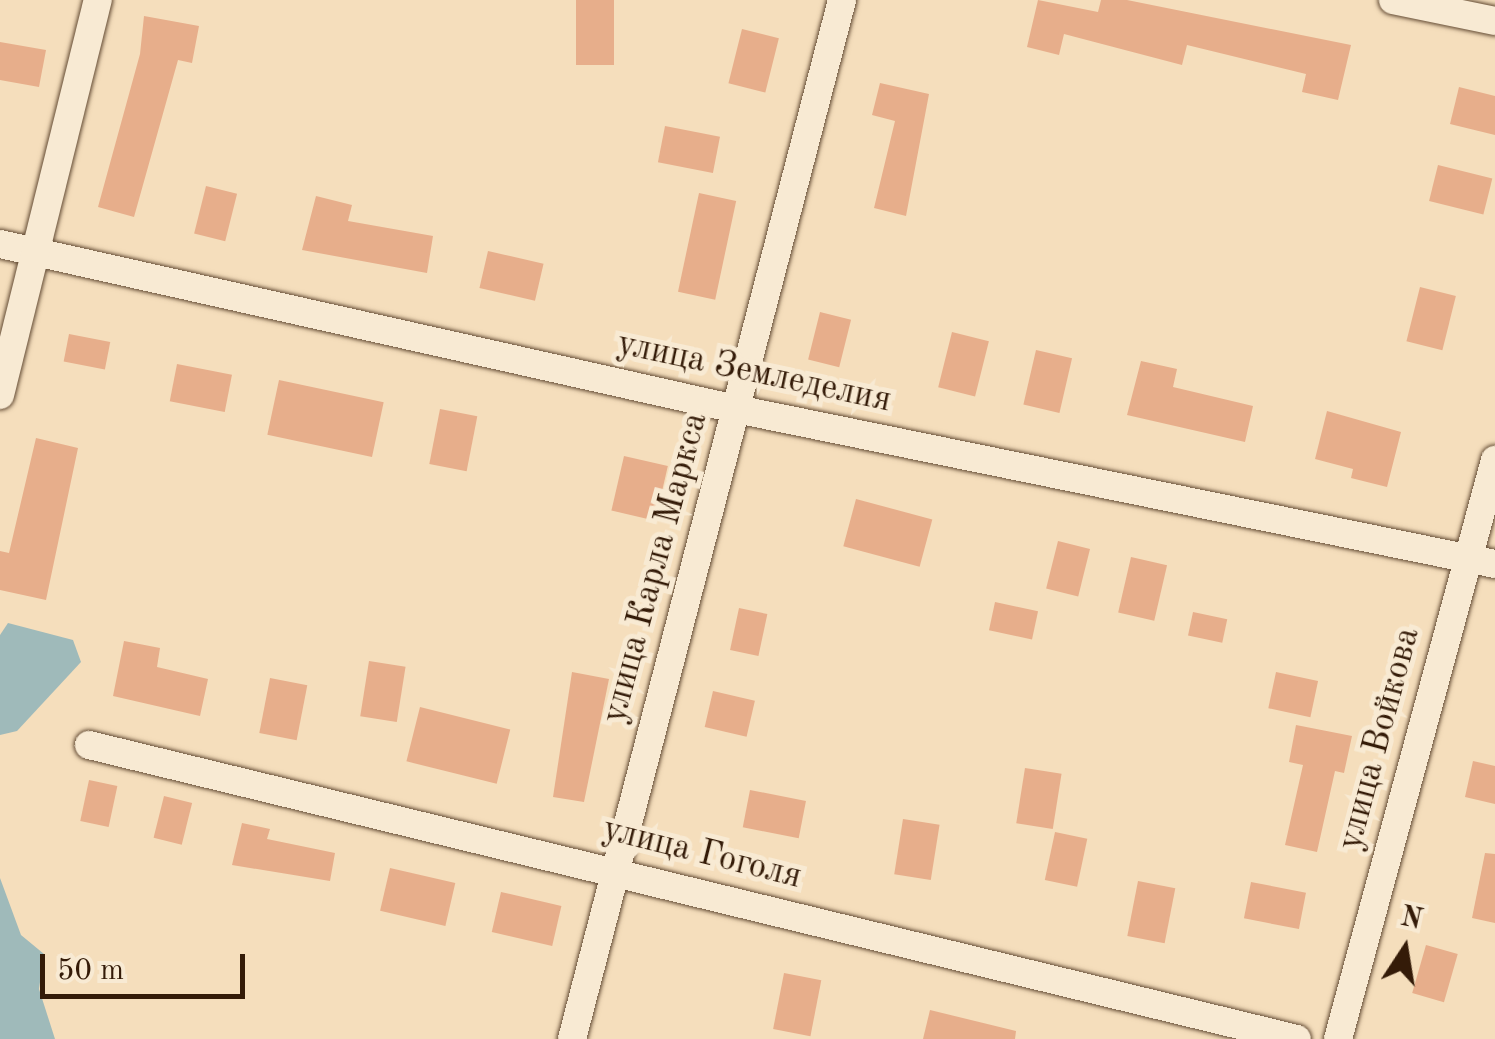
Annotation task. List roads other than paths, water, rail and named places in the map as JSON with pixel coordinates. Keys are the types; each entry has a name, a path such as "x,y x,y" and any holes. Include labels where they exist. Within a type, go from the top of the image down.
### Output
{"street":[{"path":"0,395 98,0"},
{"name":"улица Карла Маркса","path":"572,1039 842,0"},
{"path":"1393,0 1495,21"},
{"name":"улица Земледелия","path":"0,244 736,409 1482,561"},
{"name":"улица Войкова","path":"1338,1039 1482,561 1495,460"},
{"name":"улица Гоголя","path":"89,745 1297,1039"}],"water":[{"path":"8,623 73,640 81,662 17,731 0,735 0,635"},
{"path":"0,878 21,935 44,954 39,989 55,1039 0,1039"}]}
